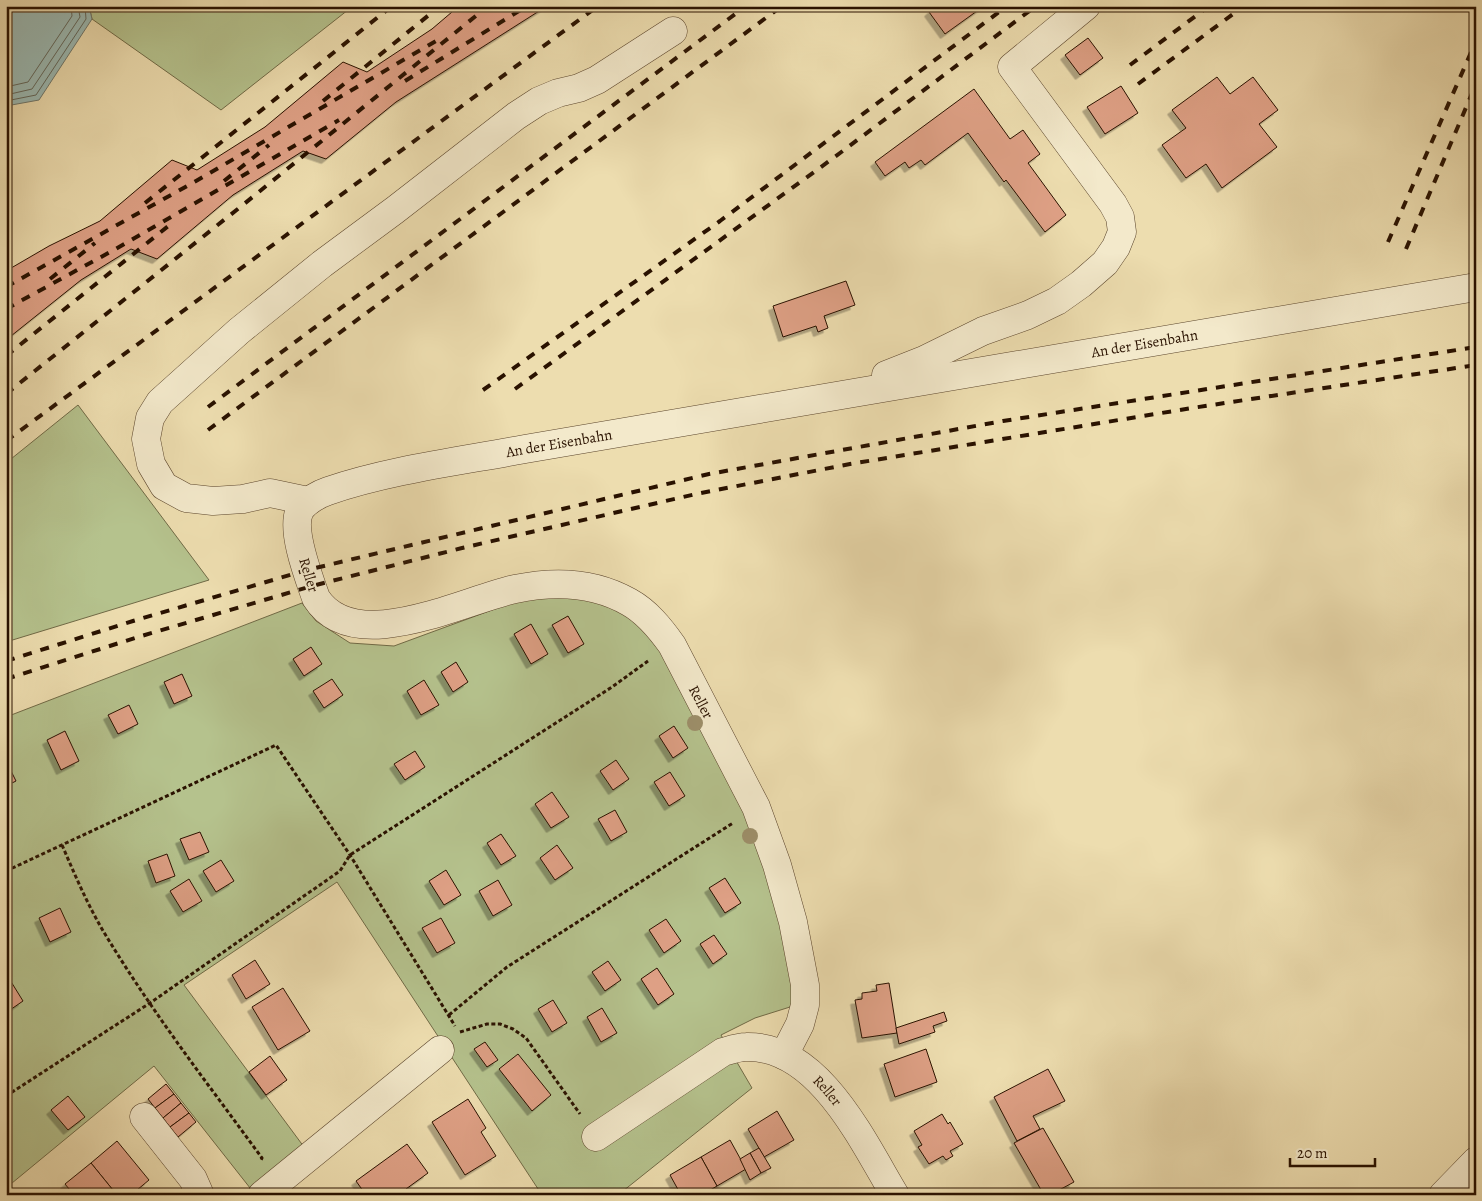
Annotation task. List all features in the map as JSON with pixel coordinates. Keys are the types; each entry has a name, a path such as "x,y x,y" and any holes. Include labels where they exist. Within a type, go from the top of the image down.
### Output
{"street":[{"name":"An der Eisenbahn","path":"814,399 924,360 983,331 1028,315 1057,301 1081,284 1104,263 1116,247 1122,232 1120,217 1113,204 1012,67 1086,6"},
{"path":"308,501 270,492 243,499 214,501 186,498 164,486 151,464 146,439 150,418 160,402 239,331 322,264 516,116 539,101 597,80 673,31"},
{"name":"An der Eisenbahn","path":"308,501 326,492 398,473 525,449 1476,287"},
{"name":"Reller","path":"308,501 301,509 297,518 299,540 307,570 316,598 321,606 329,613 342,619 370,625 390,624 448,610 514,589 548,584 584,586 614,594 647,614 659,628 672,645 756,808 777,865 793,922 805,984 805,1005 800,1024 784,1055 813,1074 837,1100 895,1195"},
{"path":"596,1136 723,1052 745,1047 763,1048 784,1055"},
{"path":"262,1195 440,1050"},
{"path":"144,1117 193,1180 200,1195"},
{"path":"1443,1195 1476,1161"}],"path":[{"path":"6,1096 150,1003 340,871 350,856 612,687 672,645"},
{"path":"6,871 276,745 350,856 459,1032 488,1024 500,1024 513,1029 526,1038 596,1136"},
{"path":"449,1015 507,967 756,808"},
{"path":"62,845 104,934 150,1003 262,1158 260,1167"}],"green space":[{"path":"89,6 353,6 221,110 92,19"},
{"path":"78,405 209,580 6,642 6,463"},
{"path":"530,596 582,596 626,612 668,650 770,867 795,999 790,1007 755,1018 721,1035 752,1088 618,1195 542,1195 337,882 184,985 307,1151 254,1193 154,1066 6,1188 6,717 302,603 316,621 350,643 394,646"}],"water":[{"path":"6,6 89,6 92,19 39,100 6,106"}],"building":[{"path":"459,6 547,6 396,102 326,159 303,151 233,195 157,259 131,249 81,280 6,340 6,271 49,246 100,221 172,160 197,170 265,127 343,62 367,72 432,29"},
{"path":"936,6 984,6 945,34 929,12"},
{"path":"1088,38 1103,58 1080,75 1065,55"},
{"path":"1217,77 1230,94 1253,77 1278,110 1259,124 1277,147 1222,188 1206,164 1186,178 1162,145 1186,128 1172,110"},
{"path":"1121,86 1138,113 1105,134 1087,107"},
{"path":"974,89 1010,139 1023,130 1040,154 1028,163 1066,215 1045,232 1006,180 1004,182 968,133 925,165 921,160 909,168 905,162 885,176 875,162"},
{"path":"846,281 855,305 824,316 828,328 818,332 816,326 783,337 773,306"},
{"path":"568,616 584,644 568,653 552,625"},
{"path":"531,624 548,654 531,664 514,634"},
{"path":"311,647 322,664 304,676 293,659"},
{"path":"456,662 468,682 453,692 441,672"},
{"path":"182,674 192,696 174,704 164,682"},
{"path":"332,679 343,695 324,708 313,691"},
{"path":"424,680 439,705 421,715 407,691"},
{"path":"129,705 138,724 118,734 108,715"},
{"path":"674,726 688,748 673,758 659,736"},
{"path":"65,731 79,761 61,770 47,740"},
{"path":"415,751 425,767 405,780 394,764"},
{"path":"616,760 629,779 613,790 600,771"},
{"path":"6,761 16,781 6,786"},
{"path":"670,772 685,796 669,806 654,782"},
{"path":"552,792 569,817 551,828 535,804"},
{"path":"615,810 627,832 611,841 598,819"},
{"path":"200,832 209,852 189,860 180,839"},
{"path":"501,834 516,856 501,865 487,843"},
{"path":"557,845 573,868 555,880 540,858"},
{"path":"167,854 175,876 156,883 148,861"},
{"path":"221,860 234,881 216,892 203,871"},
{"path":"446,870 461,895 444,905 429,881"},
{"path":"725,878 741,903 725,913 709,888"},
{"path":"189,879 202,901 183,912 170,891"},
{"path":"498,880 512,905 493,916 479,891"},
{"path":"60,908 71,932 50,942 39,918"},
{"path":"441,918 455,943 437,953 422,928"},
{"path":"666,919 681,941 664,953 649,930"},
{"path":"714,935 727,954 713,964 700,944"},
{"path":"255,960 270,984 246,999 232,975"},
{"path":"608,961 621,980 605,991 592,972"},
{"path":"657,968 674,994 658,1005 641,979"},
{"path":"10,980 23,1001 7,1012 6,982"},
{"path":"889,983 897,1033 862,1038 855,1000 862,999 862,993 877,991 876,985"},
{"path":"283,988 310,1031 278,1050 252,1007"},
{"path":"553,1000 567,1023 552,1032 538,1009"},
{"path":"602,1008 617,1033 601,1042 587,1017"},
{"path":"944,1012 947,1021 933,1026 935,1032 899,1044 896,1028"},
{"path":"485,1042 498,1060 487,1067 474,1049"},
{"path":"926,1049 937,1082 895,1097 884,1064"},
{"path":"518,1054 551,1095 532,1111 499,1069"},
{"path":"270,1056 287,1080 266,1095 249,1072"},
{"path":"1048,1069 1065,1101 1033,1116 1040,1129 1017,1141 994,1097"},
{"path":"166,1084 174,1094 155,1108 148,1099"},
{"path":"174,1094 181,1103 163,1118 155,1108"},
{"path":"68,1096 85,1117 68,1130 51,1110"},
{"path":"468,1099 486,1128 481,1132 496,1156 465,1175 432,1122"},
{"path":"181,1103 189,1113 170,1127 163,1118"},
{"path":"777,1111 794,1140 764,1157 748,1129"},
{"path":"189,1113 196,1122 178,1137 170,1127"},
{"path":"942,1114 948,1124 950,1122 963,1144 950,1151 953,1156 946,1160 943,1156 929,1164 918,1147 922,1145 914,1131"},
{"path":"1043,1128 1074,1182 1050,1195 1044,1195 1014,1143"},
{"path":"730,1140 746,1169 717,1186 701,1157"},
{"path":"117,1141 149,1180 131,1195 117,1195 91,1163"},
{"path":"407,1144 428,1173 406,1189 410,1195 366,1195 356,1181"},
{"path":"759,1148 771,1168 761,1173 750,1153"},
{"path":"750,1153 761,1173 750,1180 740,1159"},
{"path":"701,1157 717,1186 702,1195 681,1195 670,1175"},
{"path":"91,1163 117,1195 74,1195 65,1184"}],"railway":[{"path":"145,203 392,6"},
{"path":"323,101 440,6"},
{"path":"6,394 488,6"},
{"path":"405,81 527,6"},
{"path":"6,441 598,6"},
{"path":"208,407 746,6"},
{"path":"208,430 782,6"},
{"path":"483,390 720,221 1007,6"},
{"path":"515,389 832,159 1036,6"},
{"path":"1130,65 1209,6"},
{"path":"1138,84 1244,6"},
{"path":"6,287 196,181 441,38"},
{"path":"1388,242 1476,41"},
{"path":"1406,249 1476,84"},
{"path":"6,309 112,251 339,120"},
{"path":"224,181 269,145"},
{"path":"6,356 172,223"},
{"path":"50,279 95,243"},
{"path":"6,661 133,621 307,570 709,474 1003,421 1476,347"},
{"path":"6,679 138,637 312,586 462,548 696,494 850,464 1192,408 1476,365"}]}
